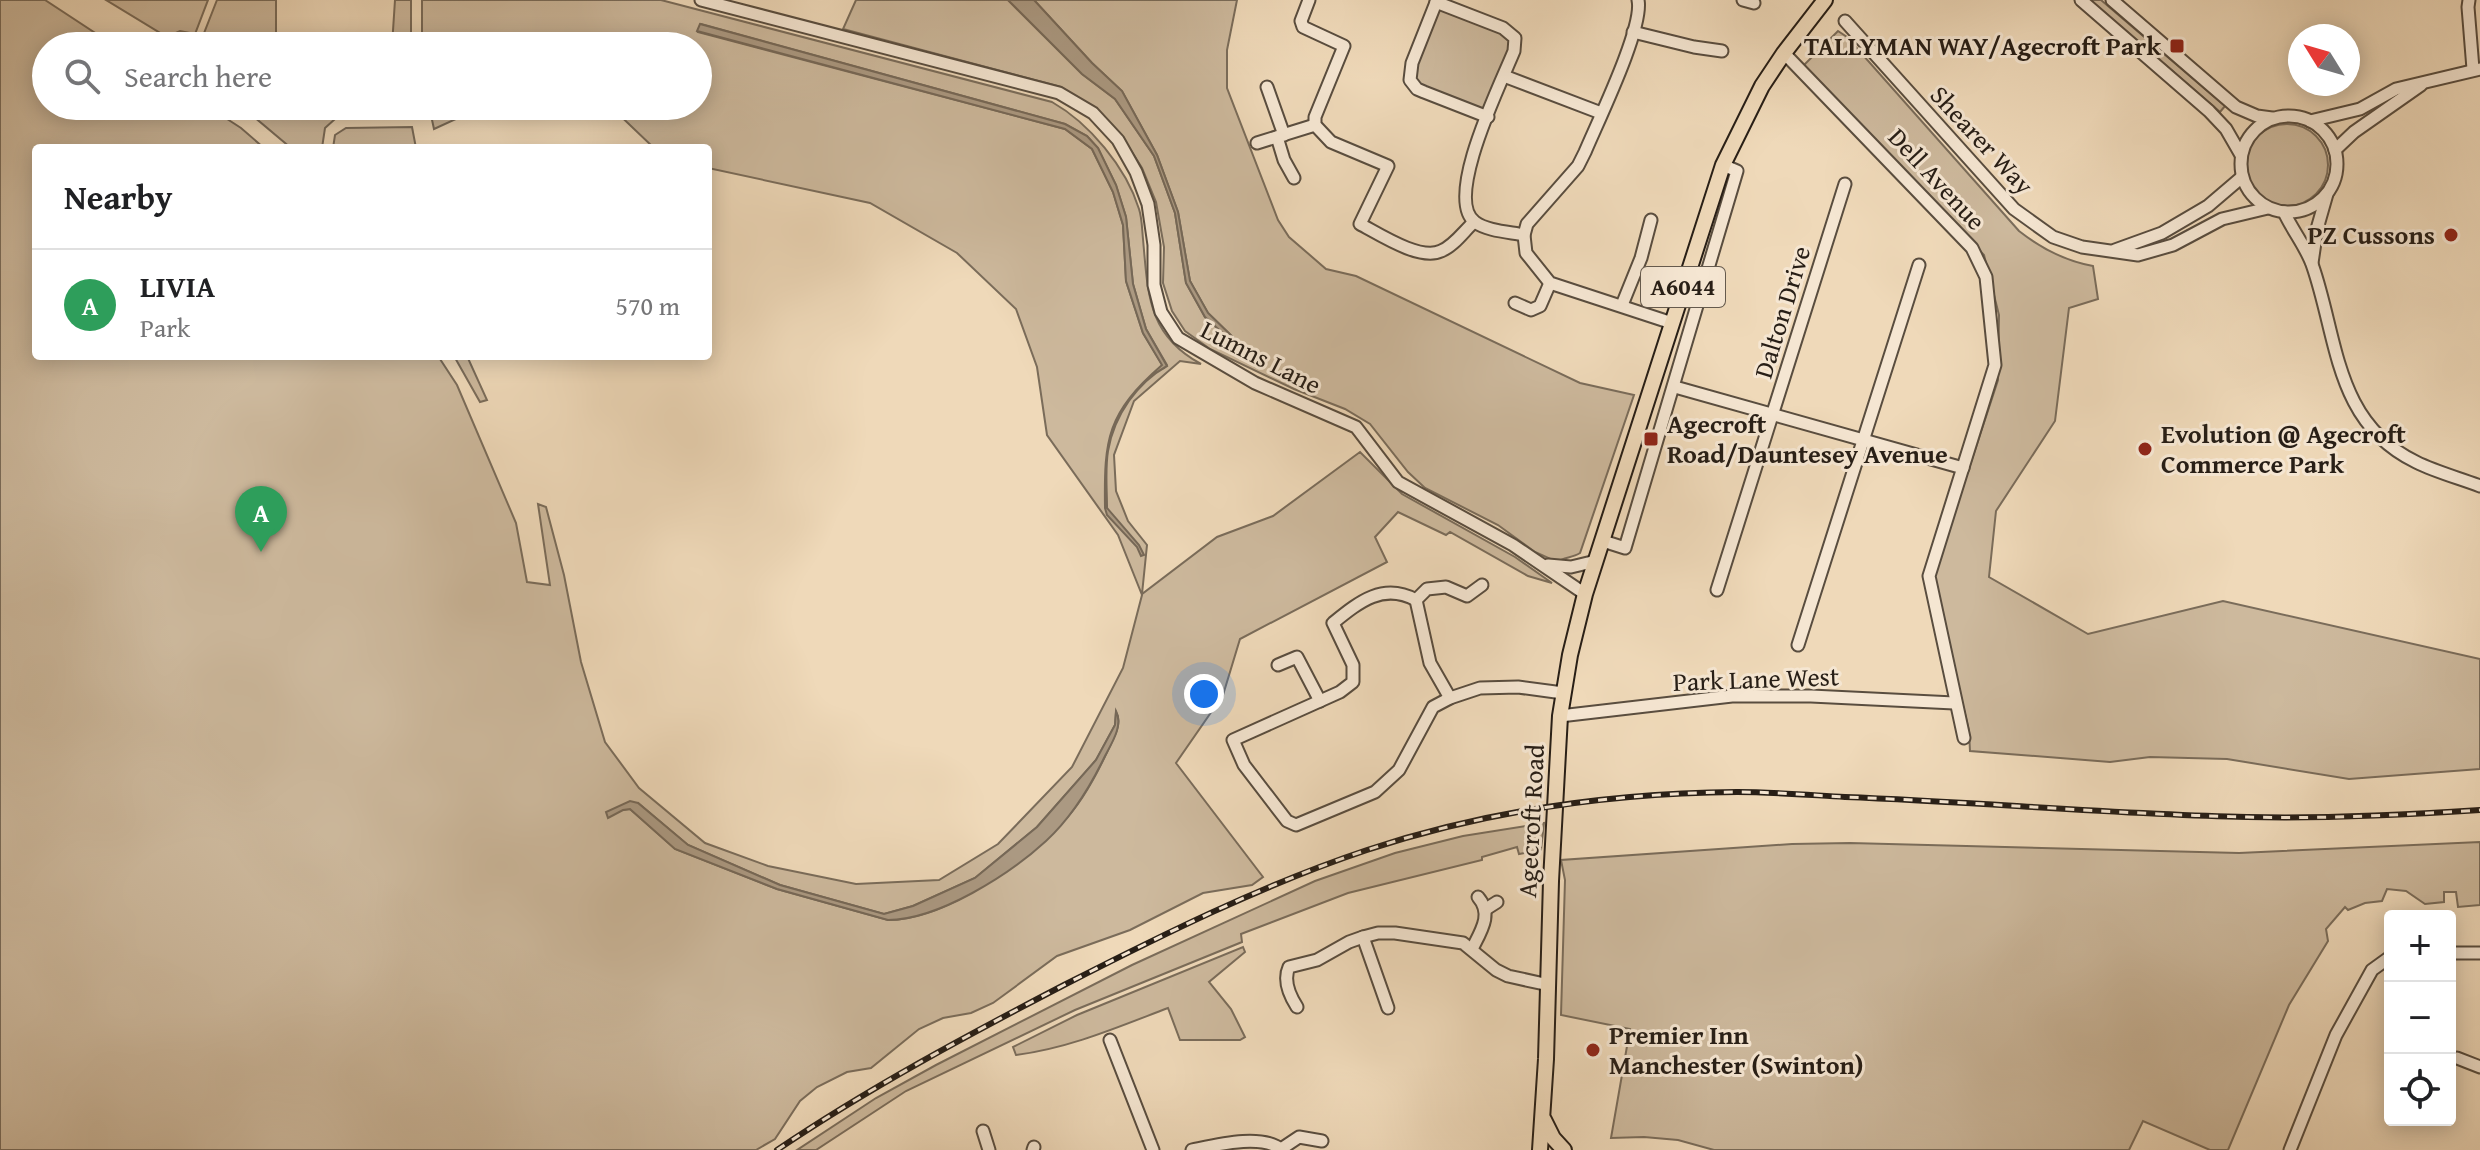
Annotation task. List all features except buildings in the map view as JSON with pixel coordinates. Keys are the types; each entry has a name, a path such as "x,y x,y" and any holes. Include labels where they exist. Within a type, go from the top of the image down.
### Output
{"main road":[{"name":"Agecroft Road","path":"1540,1150 1560,716 1585,594 1723,165 1751,105 1784,53 1825,0"},
{"name":"Agecroft Road","path":"1530,1150 1542,1112"},
{"path":"1542,1112 1553,1138 1564,1150"}],"street":[{"name":"Lumns Lane","path":"701,0 1059,93 1093,113 1118,140 1136,172 1148,204 1154,245 1154,285 1161,312 1178,338 1255,383 1356,427 1398,482 1543,564 1585,594"},
{"path":"1309,0 1301,21 1303,27 1344,46 1316,113 1315,125 1331,142 1388,166 1360,224 1414,250 1433,254 1446,249 1474,222"},
{"path":"1638,0 1633,32 1578,166 1527,224 1524,235 1526,253 1550,283 1672,323"},
{"path":"2081,0 2226,129 2241,155 2242,177 2248,190 2268,208 2284,212 2300,211 2315,205 2327,194"},
{"path":"2112,0 2236,107 2257,116 2285,116 2310,121 2360,109 2396,89 2477,69 2469,0"},
{"path":"1488,117 1424,92 1410,80 1412,63 1437,1 1513,35 1515,46 1504,76 1472,159 1466,184 1468,209 1474,222 1524,235"},
{"name":"Shearer Way","path":"1845,21 1930,118 2027,220 2068,243 2138,255 2173,245 2222,219 2268,208"},
{"path":"1633,32 1723,51"},
{"name":"Dell Avenue","path":"1784,53 1972,248 1986,277 1995,365 1929,576 1964,738"},
{"path":"1504,76 1601,113"},
{"path":"2335,150 2354,132 2428,80"},
{"path":"1267,87 1284,160 1294,178"},
{"path":"2241,155 2252,133 2272,118"},
{"path":"2310,121 2330,138 2337,165 2317,229 2312,264"},
{"path":"1257,143 1315,125"},
{"path":"1603,541 1625,548 1737,171 1723,165"},
{"path":"2110,252 2162,233 2208,206 2242,177"},
{"name":"Dalton Drive","path":"1717,590 1845,184"},
{"path":"2284,212 2312,264 2337,360 2348,393 2362,414 2377,434 2415,462 2480,486"},
{"path":"1622,305 1641,258 1651,220"},
{"path":"1798,645 1919,265"},
{"path":"1515,303 1531,310 1540,306 1550,283"},
{"path":"1675,387 1963,468"},
{"path":"1543,564 1571,567 1596,561"},
{"path":"1416,600 1427,589 1446,587 1467,596 1482,585"},
{"path":"1416,600 1394,591 1376,595 1352,607 1333,623 1353,665 1353,682 1340,692 1233,740 1244,765 1287,821 1296,825 1375,792 1399,770 1433,707 1450,698 1480,688 1518,687 1563,693"},
{"path":"1416,600 1430,663 1450,698"},
{"path":"1278,665 1297,657 1320,701"},
{"name":"Park Lane West","path":"1560,716 1732,696 1811,696 1954,703"},
{"path":"1472,949 1486,919 1486,909 1478,897"},
{"path":"1486,909 1497,902"},
{"path":"1297,1007 1289,991 1286,975 1289,967 1317,960 1363,937 1386,933 1451,940 1472,949 1496,970 1508,976 1549,985"},
{"path":"1363,937 1385,1003 1371,1006"},
{"path":"2456,953 2480,953"},
{"path":"2290,1150 2336,1035 2372,970 2384,961"},
{"path":"1110,1040 1153,1150"},
{"path":"2457,1058 2480,1067"},
{"path":"983,1131 989,1150"},
{"path":"1192,1150 1246,1142 1270,1142 1281,1150 1299,1137 1322,1141"}],"shaded area":[{"path":"0,0 45,0 94,32 32,32 32,120 229,120 259,144 32,144 32,360 441,360 457,385 516,523 527,582 550,585 538,504 546,507 564,575 581,662 605,742 639,788 705,843 768,866 856,884 939,880 998,844 1072,767 1123,668 1142,595 1118,535 1047,435 1037,367 1016,309 957,253 870,203 712,169 712,144 650,144 625,120 712,120 712,36 1065,129 1092,149 1113,192 1123,225 1126,281 1143,333 1164,368 1167,365 1146,329 1133,284 1126,217 1116,185 1098,148 1087,136 1065,124 701,24 698,32 422,32 422,0 661,0 1052,102 1092,134 1116,162 1140,212 1149,295 1160,326 1183,353 1201,364 1180,361 1134,401 1114,455 1116,491 1128,521 1147,545 1142,594 1217,537 1273,516 1360,452 1402,494 1515,557 1552,583 1528,576 1450,532 1446,535 1398,512 1375,537 1387,562 1240,639 1223,695 1176,763 1263,877 1252,885 1203,893 1130,930 1057,956 993,1003 971,1013 943,1018 919,1029 871,1068 847,1072 817,1087 800,1101 775,1139 756,1150 0,1150","holes":["1116,712 1117,730 1094,779 1062,823 1026,855 982,886 958,900 911,917 888,920 777,889 675,849 630,809 623,810 638,803 688,845 780,885 884,914 913,906 975,878 1037,827 1096,760 1115,725"]},
{"path":"106,0 208,0 196,32 159,32"},
{"path":"217,0 276,0 276,32 204,32"},
{"path":"395,0 411,0 411,32 393,32"},
{"path":"856,0 1008,0 1082,74 1115,99 1154,156 1175,213 1186,283 1205,317 1243,347 1208,313 1190,281 1178,212 1157,155 1122,91 1034,0 1237,0 1227,50 1227,88 1278,220 1289,237 1326,269 1356,276 1580,383 1634,395 1580,553 1557,562 1535,552 1498,525 1425,488 1408,472 1370,424 1345,409 1294,389 1210,349 1185,331 1172,311 1163,283 1164,247 1156,202 1142,168 1122,136 1096,109 1061,87 843,29"},
{"path":"1008,0 1034,0 1122,91 1157,155 1178,212 1190,281 1208,313 1243,347 1241,350 1205,317 1186,283 1175,213 1154,156 1115,99 1082,74"},
{"path":"2090,0 2101,0 2225,106 2220,112"},
{"path":"1438,4 1489,25 1513,40 1486,114 1414,83 1415,62"},
{"path":"700,24 1065,124 1087,136 1098,148 1116,185 1126,217 1133,284 1146,329 1167,366 1137,390 1144,382 1162,365 1143,333 1126,281 1123,225 1113,192 1092,149 1065,129 712,35 712,32 697,31"},
{"path":"1838,31 1847,37 2019,231 2054,253 2093,266 2098,299 2069,308 2055,421 1996,511 1989,577 2088,634 2223,601 2480,659 2480,769 2349,779 2227,759 2150,757 2110,762 1970,751 1969,731 1933,578 1998,380 1999,315 1984,255 1803,66"},
{"path":"258,120 334,120 325,128 323,144 286,144"},
{"path":"432,120 454,120 434,129"},
{"path":"2279,124 2295,124 2310,131 2321,142 2328,165 2325,181 2316,194 2295,206 2279,206 2264,199 2253,188 2246,173 2246,157 2253,142 2264,131"},
{"path":"412,127 415,144 334,144 335,135 346,128"},
{"path":"456,360 469,360 487,400 480,402"},
{"path":"1137,390 1111,438 1106,472 1107,508 1139,545 1144,555 1141,556 1137,547 1107,515 1105,508 1106,463 1112,428"},
{"path":"1116,711 1118,727 1111,745 1087,790 1055,832 993,881 950,904 908,918 888,920 777,889 675,849 630,809 608,818 606,812 630,801 638,803 688,845 780,885 884,914 913,906 975,878 1037,827 1096,760 1115,725"},
{"path":"1544,823 1541,850 1519,854 1517,847 1482,857 1482,860 1348,893 1241,934 1242,942 1075,1010 906,1091 816,1150 797,1150 876,1098 936,1065 1132,965 1315,881 1395,853 1463,836"},
{"path":"2480,842 2480,905 2458,907 2456,892 2444,892 2444,902 2425,904 2406,891 2387,889 2382,901 2365,903 2348,910 2345,907 2326,929 2328,941 2289,1005 2228,1150 2210,1150 2143,1121 2129,1150 1714,1150 1678,1140 1611,1138 1630,1029 1561,1015 1565,880 1561,860 1792,844 2239,853"},
{"path":"1243,947 1245,952 1209,982 1231,1009 1245,1037 1240,1040 1180,1040 1168,1008 1075,1042 1016,1055 1013,1047 1077,1015"}],"railway":[{"path":"777,1150 954,1043 1213,912 1367,850 1503,815 1643,796 1737,792 2247,817 2364,816 2480,810"}],"place":[{"name":"TALLYMAN WAY/Agecroft Park","path":"2177,46"},
{"name":"PZ Cussons","path":"2451,235"},
{"name":"Agecroft Road/Dauntesey Avenue","path":"1651,439"},
{"name":"Evolution @ Agecroft Commerce Park","path":"2145,449"},
{"name":"LIVIA","path":"261,552"},
{"name":"Premier Inn Manchester (Swinton)","path":"1593,1050"}]}
